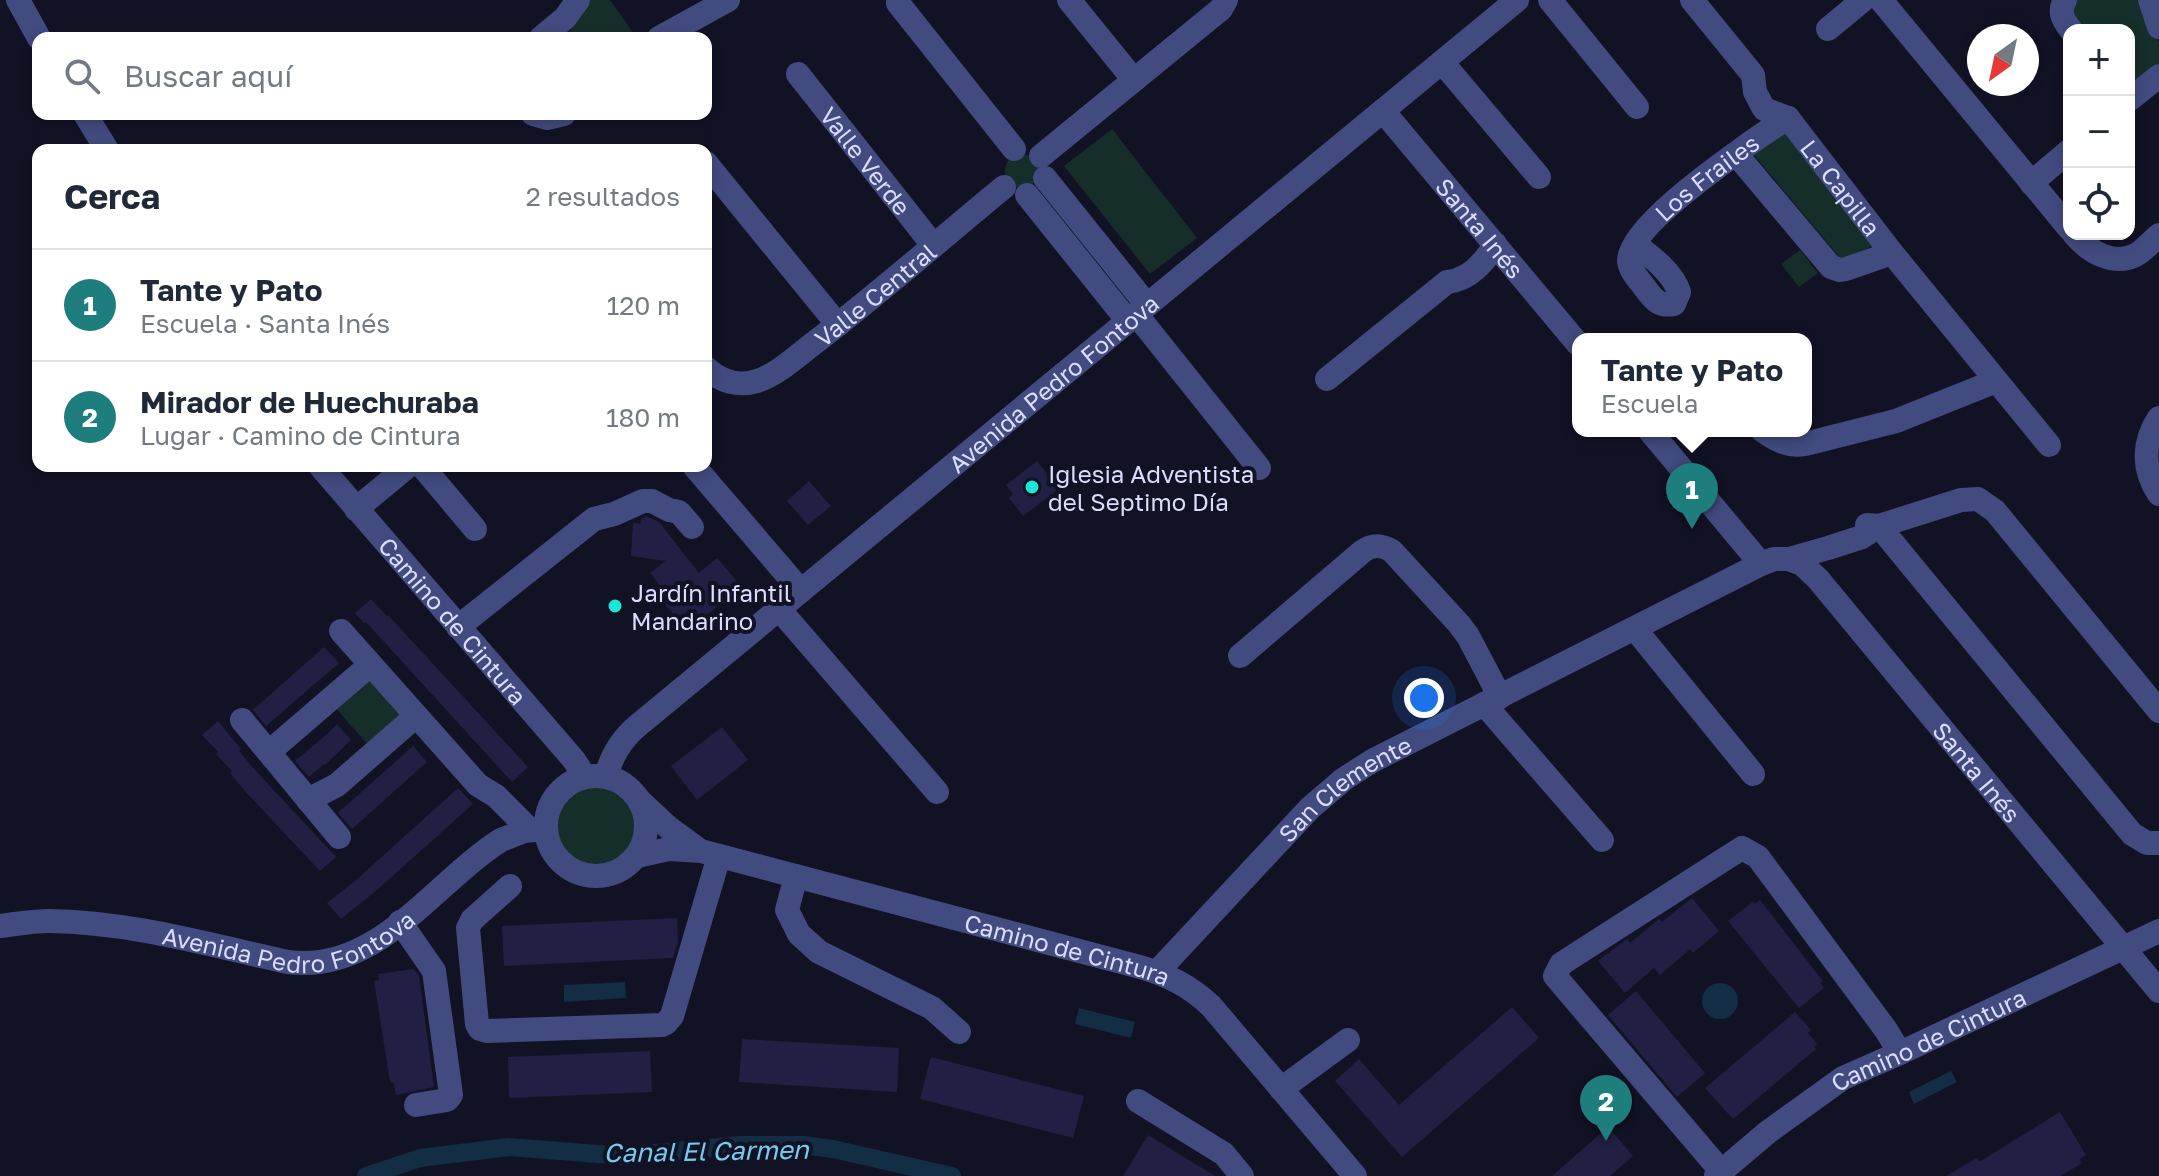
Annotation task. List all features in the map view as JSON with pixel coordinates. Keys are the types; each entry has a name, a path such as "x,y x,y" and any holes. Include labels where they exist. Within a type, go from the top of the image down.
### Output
{"street":[{"path":"18,0 36,32"},
{"path":"548,32 565,18 578,0"},
{"path":"670,32 728,0"},
{"path":"1069,0 1134,80"},
{"path":"1016,191 1039,189 1043,167 1134,80 1221,9 1226,0"},
{"name":"Avenida Pedro Fontova","path":"596,777 627,735 1517,0"},
{"path":"1550,0 1637,107"},
{"name":"La Capilla","path":"1692,0 1753,75 1755,92 1764,109 1788,118 1892,253 2049,445"},
{"path":"1828,29 1863,0"},
{"path":"1881,0 2063,221"},
{"path":"2065,0 2062,17 2067,24"},
{"path":"2150,0 2159,27"},
{"path":"898,3 1014,149"},
{"path":"1442,62 1539,177"},
{"name":"Valle Verde","path":"798,74 933,245"},
{"path":"2134,96 2159,76"},
{"name":"Santa Inés","path":"1383,111 1572,337"},
{"name":"Los Frailes","path":"1636,245 1652,224 1688,189 1788,118"},
{"path":"89,120 103,144"},
{"path":"1137,314 1016,191 1000,182 998,169 1003,157 1014,149 1028,148 1137,314 1259,468"},
{"path":"1736,154 1831,267 1846,269 1892,253"},
{"path":"2031,183 2063,156"},
{"path":"712,170 838,325"},
{"name":"Valle Central","path":"712,372 737,383 754,382 770,376 838,325 933,245 1016,191"},
{"path":"2080,240 2091,250 2109,258 2132,256 2159,235"},
{"path":"1327,379 1447,282 1453,268 1462,260 1478,249 1495,244"},
{"path":"1812,436 1896,421 1996,381"},
{"path":"2159,418 2147,443 2147,467 2159,494"},
{"path":"1655,437 1761,564"},
{"path":"1774,437 1795,446 1800,438"},
{"name":"Camino de Cintura","path":"325,472 574,760 596,777"},
{"path":"356,509 401,472"},
{"path":"427,472 475,529"},
{"path":"699,472 801,591"},
{"path":"1789,559 1807,544 1861,525 1879,526 1961,500 1984,502 1995,511 2159,711"},
{"path":"458,627 594,519 643,501 652,501 679,512 692,527"},
{"path":"1879,526 2132,834 2141,842 2159,843"},
{"path":"1240,656 1363,551 1381,546 1392,551 1468,636 1492,700 1602,840"},
{"name":"San Clemente","path":"1157,972 1326,793 1372,761 1761,564 1774,559 1789,559"},
{"name":"Santa Inés","path":"1789,559 1802,564 1818,579 2159,991"},
{"path":"779,609 937,792"},
{"path":"1635,629 1753,774"},
{"path":"341,631 478,785 496,796 528,831 548,839 563,864 588,876 606,876 623,869 637,856 646,835 644,811 639,800 625,785 596,777 573,782 562,790 528,831"},
{"path":"269,752 370,665"},
{"path":"308,800 337,785 416,716"},
{"path":"242,720 339,837"},
{"name":"Camino de Cintura","path":"639,800 669,828 710,853"},
{"name":"Avenida Pedro Fontova","path":"0,926 46,921 109,925 288,962 323,963 353,954 377,940 491,846 528,831"},
{"path":"1718,1174 1555,976 1561,964 1742,848 1758,857 1900,1053"},
{"name":"Camino de Cintura","path":"637,856 669,849 710,853 1157,972 1183,984 1204,1000 1355,1176"},
{"path":"510,886 472,920 468,928 480,1029 662,1025 672,1016 710,853"},
{"path":"796,876 787,910 799,934 819,952 932,1008 959,1032"},
{"path":"400,922 434,971 451,1095 447,1100 416,1105"},
{"name":"Camino de Cintura","path":"1718,1174 1768,1132 1843,1078 2159,931"},
{"path":"1281,1089 1348,1040"},
{"path":"1138,1101 1224,1154 1242,1176"}],"green space":[{"path":"590,0 610,0 633,32 568,32"},
{"path":"2076,0 2143,0 2159,43 2159,66 2135,83 2135,24 2077,24 2071,7"},
{"path":"1112,129 1197,238 1150,274 1064,166"},
{"path":"1785,129 1880,243 1841,259 1754,155"},
{"path":"1022,154 1034,159 1039,171 1034,183 1022,188 1010,183 1005,171 1010,159"},
{"path":"1800,250 1818,273 1799,287 1781,264"},
{"path":"371,675 406,714 369,746 334,706"},
{"path":"596,785 612,788 626,797 635,811 638,827 635,843 626,857 612,866 596,869 580,866 566,857 557,843 554,827 557,811 566,797 580,788"}],"water":[{"path":"625,982 626,998 564,1002 564,985"},
{"path":"1720,983 1733,988 1738,1001 1733,1014 1720,1019 1707,1014 1702,1001 1707,988"},
{"path":"1079,1008 1135,1022 1131,1038 1075,1024"},
{"path":"1951,1071 1957,1082 1914,1104 1909,1092"}],"building":[{"name":"Iglesia Adventista del Septimo Día","path":"1037,461 1059,489 1023,516 1009,498 1013,494 1006,485"},
{"path":"809,481 831,506 808,525 787,501"},
{"path":"646,516 659,522 699,573 717,558 741,586 688,631 664,603 670,598 650,573 666,561 631,556 633,523 640,524"},
{"path":"371,599 528,767 512,782 355,613"},
{"path":"324,647 339,663 266,726 253,710"},
{"path":"218,721 255,770 336,857 320,871 243,789 216,754 218,752 202,735"},
{"path":"337,724 351,740 309,777 295,761"},
{"path":"722,727 748,760 697,800 671,766"},
{"path":"413,746 427,762 352,829 338,813"},
{"path":"458,788 473,804 341,919 327,903"},
{"path":"1692,898 1719,931 1693,953 1690,949 1660,975 1654,968 1625,993 1598,961 1627,939 1630,943 1659,919 1662,922"},
{"path":"1760,900 1823,981 1820,983 1824,988 1799,1008 1728,921 1754,901 1755,904"},
{"path":"677,918 678,941 673,958 504,966 502,926"},
{"path":"414,969 419,976 434,1087 396,1095 394,1083 390,1082 374,981 379,980 378,974"},
{"path":"1636,991 1705,1073 1677,1097 1608,1015"},
{"path":"1512,1007 1539,1038 1402,1157 1335,1081 1359,1059 1399,1105"},
{"path":"1795,1012 1811,1030 1808,1033 1817,1044 1816,1049 1733,1119 1705,1088"},
{"path":"742,1039 899,1048 897,1092 739,1082"},
{"path":"650,1051 652,1092 509,1098 508,1057"},
{"path":"931,1057 1084,1096 1073,1138 920,1099"},
{"path":"2060,1112 2086,1155 2080,1159 2081,1164 2060,1176 1946,1176 1977,1158 1979,1162"},
{"path":"1608,1127 1633,1156 1610,1176 1552,1176"},
{"path":"1148,1135 1215,1176 1123,1176"}],"waterway":[{"name":"Canal El Carmen","path":"366,1176 420,1158 509,1147 623,1156 740,1145 803,1145 833,1149 952,1176"}],"place":[{"name":"Iglesia Adventista del Septimo Día","path":"1032,487"},
{"name":"Tante y Pato","path":"1692,529"},
{"name":"Jardín Infantil Mandarino","path":"615,606"},
{"name":"Mirador de Huechuraba","path":"1606,1141"}]}
